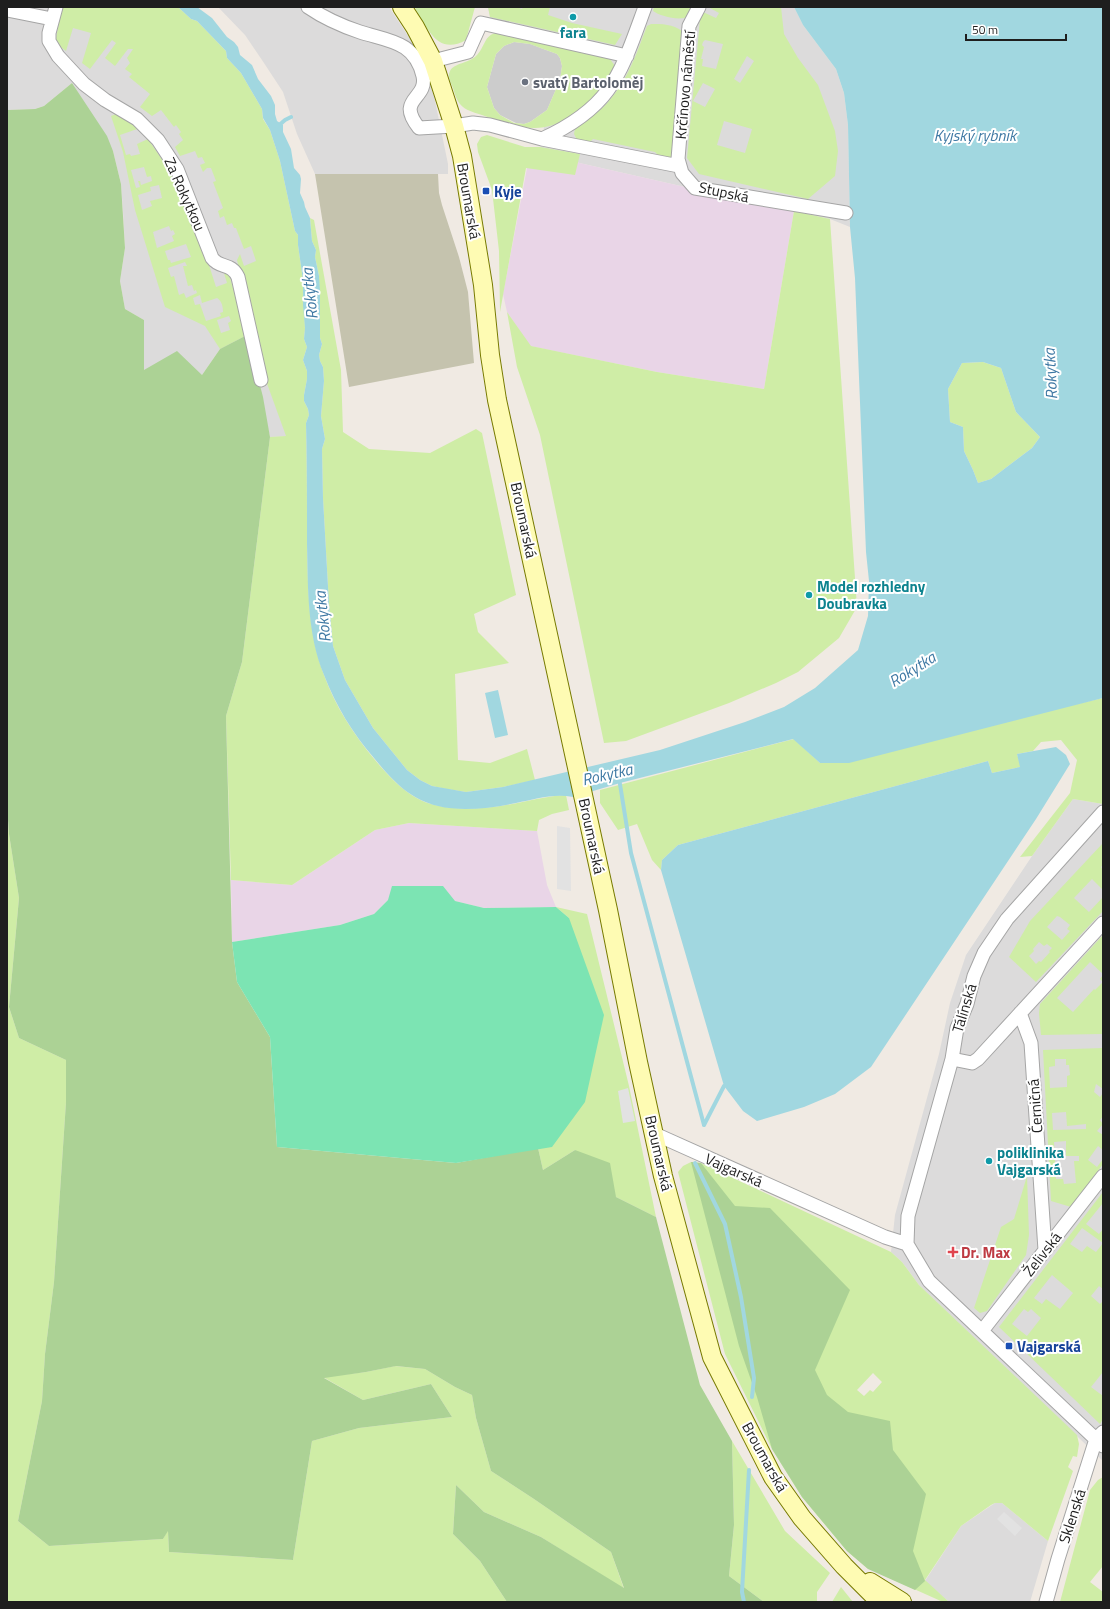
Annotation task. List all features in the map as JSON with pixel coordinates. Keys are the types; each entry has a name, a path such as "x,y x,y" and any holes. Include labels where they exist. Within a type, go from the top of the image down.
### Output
{"street":[{"path":"308,7 339,24 362,33 392,40 415,57 423,77 423,87 411,104 410,114 419,128 454,126 473,123 490,125 538,138 679,166"},
{"name":"Broumarská","path":"402,7 415,27 433,61 462,156 483,285 490,355 497,400 586,805 638,1062 667,1190 712,1357 773,1477 802,1518 844,1566 880,1602"},
{"path":"538,138 577,121 594,108 607,94 617,79 645,7"},
{"name":"Krčínovo náměstí","path":"679,166 678,159 689,26 699,7"},
{"path":"7,10 54,13"},
{"name":"Za Rokytkou","path":"54,13 49,28 49,41 61,60 84,84 105,100 137,119 158,140 177,169 212,258 218,263 235,271 238,277 261,380"},
{"path":"433,61 468,52 481,23 627,56"},
{"name":"Stupská","path":"679,166 682,173 695,188 846,213"},
{"name":"Tálínská","path":"907,1244 908,1216 952,1059 957,1028 967,1004 974,976 984,953 1012,914 1103,812"},
{"path":"952,1059 972,1063 978,1059 1103,923"},
{"name":"Černičná","path":"1020,1013 1031,1043 1045,1250"},
{"name":"Vajgarská","path":"655,1134 885,1237 907,1244"},
{"name":"Želivská","path":"982,1331 1103,1176"},
{"path":"907,1244 929,1281 1101,1439"},
{"name":"Sklenská","path":"1046,1602 1058,1559 1101,1439"},
{"name":"Broumarská","path":"844,1566 902,1602"}],"shaded area":[{"path":"7,7 143,7 230,82 301,436 270,437 247,335 220,349 202,375 144,370 144,320 125,309 120,281 125,248 121,184 113,151 72,83 44,106 35,109 7,110"},
{"path":"218,7 389,7 420,54 434,96 448,164 448,174 315,174 297,134 283,92 245,35"},
{"path":"488,7 794,7 803,25 836,69 844,93 848,125 850,227 830,219 794,211 699,195 685,187 540,154 544,127 552,125 614,72 497,33 490,17"},
{"path":"514,42 530,44 557,54 560,58 562,66 560,80 547,110 530,122 524,124 516,123 500,115 494,108 487,87 496,54 504,46"},
{"path":"540,154 685,187 699,195 794,211 764,389 657,372 530,346 507,312 503,294 527,168"},
{"path":"315,174 438,174 439,193 442,205 459,257 468,292 474,363 349,387"},
{"path":"1073,799 1103,804 1103,1461 919,1285 902,1262 891,1252 895,1215 939,1054 950,1003 966,955 1032,856"},
{"path":"409,823 537,831 547,885 556,907 484,908 455,901 388,900 374,914 340,925 232,942 231,880 292,885 375,830"},
{"path":"557,826 570,828 571,891 557,889"},
{"path":"628,1088 635,1121 623,1123 618,1091"},
{"path":"995,1503 1002,1503 1048,1541 1030,1602 949,1602 925,1581 961,1526"},
{"path":"1004,1512 1022,1528 1015,1536 997,1519"}],"green space":[{"path":"62,7 178,7 191,19 197,21 226,51 227,58 241,73 262,109 263,119 270,130 280,161 295,231 298,235 303,280 304,339 307,347 303,360 307,371 304,401 309,415 306,423 307,544 310,610 315,643 328,687 339,709 367,750 403,789 420,800 440,806 456,808 481,808 566,795 569,810 552,814 539,820 537,831 409,823 375,830 292,885 231,880 226,716 242,662 270,437 286,436 265,378 237,260 240,254 244,266 256,261 251,246 244,249 236,228 234,228 232,223 227,225 224,216 220,218 218,211 223,208 213,182 216,181 211,168 207,168 203,172 200,165 205,163 202,157 198,158 195,151 180,156 175,147 183,140 179,134 181,132 176,125 174,127 161,110 152,116 140,107 150,94 129,77 132,74 125,69 130,63 127,58 133,49 128,49 115,66 105,58 116,43 112,40 90,69 82,63 91,33 73,28 66,51 55,43"},
{"path":"417,7 475,7 466,40 448,45 435,38 429,32 415,9"},
{"path":"488,7 516,7 522,9 523,7 550,7 548,15 572,23 622,34 615,45 490,17"},
{"path":"654,7 692,7 690,13 685,18 670,18 653,11"},
{"path":"708,7 781,7 784,34 798,58 818,85 835,131 838,151 835,176 808,199 699,174 687,158 700,19 703,12 716,18 719,13","holes":["705,40 723,44 716,69 702,66 703,59 701,59 704,47 702,45","747,56 754,61 740,83 734,79","703,83 715,89 705,107 693,101","724,121 752,129 745,153 717,145"]},
{"path":"651,24 663,24 682,31 674,156 669,158 658,155 655,152 593,139 589,143 577,140 574,134 575,129 601,110 615,93 631,66 647,26"},
{"path":"497,33 610,59 615,66 614,72 588,103 563,121 553,125 535,128 518,126 500,121 472,112 463,107 456,98 449,75 452,68 476,56 487,39 493,34","holes":["514,42 530,44 557,54 560,58 562,66 560,80 547,110 530,122 524,124 514,123 500,115 494,108 487,87 496,54 504,46"]},
{"path":"72,83 107,136 113,151 121,184 125,248 120,281 125,309 144,320 144,370 177,351 202,375 220,349 247,335 263,397 270,437 242,662 226,716 232,942 237,982 270,1037 277,1147 456,1163 538,1148 543,1170 575,1150 610,1163 616,1197 656,1217 700,1385 732,1441 734,1525 729,1576 764,1602 507,1602 480,1561 453,1534 456,1485 484,1512 541,1537 624,1588 611,1552 491,1471 476,1418 472,1395 455,1387 425,1369 396,1366 324,1378 363,1400 431,1384 452,1417 359,1428 312,1441 293,1560 169,1552 168,1531 163,1539 49,1546 18,1521 42,1401 45,1354 54,1282 66,1102 66,1060 19,1038 9,1007 19,898 9,834 7,806 7,110 35,109 44,106"},
{"path":"116,114 140,128 120,135 126,155 130,154 131,156 140,154 137,144 148,139 170,171 209,265 216,287 227,283 223,270 228,271 247,335 220,349 205,326 165,307 135,210 123,152 111,116","holes":["144,167 147,177 151,176 152,181 141,185 140,181 138,181 140,187 136,188 131,170","159,185 162,198 150,201 152,206 142,210 138,195 151,191 150,187","169,226 171,231 173,230 175,234 172,236 174,241 157,248 153,232","186,244 191,257 171,263 170,260 168,260 165,251","185,262 187,266 183,266 188,286 192,285 194,291 196,290 197,293 186,298 184,293 179,295 174,276 171,277 168,268","200,295 202,303 217,298 221,302 223,312 220,313 221,316 206,321 200,304 195,305 193,298","229,316 231,321 228,323 230,330 221,333 217,320"]},
{"path":"487,135 525,147 540,147 580,154 575,175 526,168 500,312 499,251 492,190 478,152 477,144 481,137"},
{"path":"794,211 830,219 857,607 839,638 798,672 729,703 626,741 604,743 540,435 517,367 507,312 531,346 657,372 764,389"},
{"path":"310,218 314,220 341,370 343,432 369,449 430,453 476,429 482,433 516,595 474,614 478,632 509,663 455,674 458,760 490,763 527,749 535,780 503,787 466,792 432,786 420,780 407,770 373,728 345,680 333,646 329,604 323,498 322,449 325,439 321,416 324,381 323,367 319,355 322,344 320,338 319,276 315,257 316,250 312,241"},
{"path":"983,362 1001,368 1016,412 1040,437 1032,448 991,479 978,483 964,451 963,427 950,422 948,389 962,363"},
{"path":"1103,698 1103,804 1073,799 1032,856 1020,857 1070,793 1077,760 1061,740 1041,742 1033,751 1017,754 1021,767 992,773 988,761 678,845 662,860 661,870 652,860 637,824 618,830 600,803 600,790 794,739 820,763"},
{"path":"7,806 9,834 19,898 9,1007 19,1038 66,1060 66,1102 54,1282 45,1354 42,1401 18,1521 49,1546 163,1539 168,1530 169,1552 293,1560 312,1441 359,1428 452,1417 431,1384 363,1400 323,1377 366,1372 395,1366 425,1369 455,1387 472,1395 476,1418 491,1471 611,1552 624,1589 541,1537 484,1512 456,1485 453,1534 480,1561 507,1602 7,1602"},
{"path":"1103,843 1103,865 1101,867 1103,870 1103,890 1092,879 1074,898 1089,912 1103,897 1103,911 1036,982 1009,957 1030,921","holes":["1057,916 1070,925 1067,929 1070,931 1062,940 1047,927","1039,942 1044,946 1047,944 1052,948 1041,962 1039,961 1036,964 1029,956"]},
{"path":"392,886 443,886 455,901 484,908 556,907 569,918 604,1015 585,1102 552,1147 456,1163 277,1147 270,1037 237,982 232,942 340,925 374,914 388,900"},
{"path":"556,907 587,914 629,1086 656,1217 616,1197 575,1150 543,1170 538,1148 552,1146 569,918"},
{"path":"1103,935 1103,974 1090,962 1057,998 1073,1012 1094,989 1095,990 1103,982 1103,1034 1041,1035 1039,1013 1040,1004"},
{"path":"1103,975 1103,982 1100,979"},
{"path":"1103,1048 1103,1089 1096,1084 1094,1092 1100,1097 1103,1093 1103,1116 1100,1120 1103,1124 1097,1131 1103,1135 1103,1150 1098,1146 1088,1160 1097,1167 1103,1159 1103,1164 1071,1207 1051,1201 1043,1050","holes":["1055,1059 1066,1059 1066,1065 1069,1065 1070,1075 1067,1076 1067,1087 1050,1088 1049,1067 1055,1066","1066,1112 1067,1126 1086,1124 1086,1129 1053,1130 1052,1113","1066,1141 1066,1156 1079,1156 1079,1161 1074,1161 1076,1183 1064,1184 1063,1179 1056,1179 1054,1142"]},
{"path":"691,1162 701,1163 891,1252 902,1262 919,1285 1077,1435 1079,1444 1077,1457 1073,1456 1068,1467 1073,1471 1048,1541 1002,1503 995,1503 991,1505 961,1526 925,1580 949,1602 943,1602 867,1568 847,1551 802,1497 772,1449 725,1354 678,1172 683,1166","holes":["873,1373 882,1382 873,1392 870,1390 864,1396 857,1390"]},
{"path":"691,1162 701,1163 735,1206 770,1208 850,1290 815,1370 827,1395 848,1412 890,1421 893,1450 926,1494 913,1551 925,1581 915,1590 868,1569 847,1551 802,1497 772,1449 757,1397 739,1346"},
{"path":"1027,1176 1029,1235 1026,1255 987,1311 980,1313 974,1308 1001,1227 1014,1219"},
{"path":"1103,1192 1103,1203 1086,1224 1099,1234 1103,1229 1103,1243 1103,1289 1099,1286 1091,1296 1100,1304 1103,1301 1103,1372 1091,1387 1103,1396 1103,1419 1100,1424 999,1327","holes":["1082,1228 1103,1243 1096,1252 1087,1246 1082,1252 1070,1244","1052,1275 1073,1293 1060,1309 1046,1299 1042,1304 1034,1298","1024,1309 1028,1312 1031,1309 1041,1318 1027,1336 1012,1324"]},
{"path":"732,1441 785,1531 830,1573 817,1592 817,1602 764,1602 729,1576 734,1525"},
{"path":"1103,1477 1103,1566 1090,1582 1103,1592 1103,1602 1060,1602 1090,1490 1098,1480"},
{"path":"841,1587 853,1602 832,1602"}],"water":[{"name":"Kyjský rybník","path":"178,7 197,7 212,18 227,37 238,47 240,55 252,65 258,79 271,96 275,105 277,121 283,125 283,132 291,149 294,168 300,175 301,179 300,193 310,218 312,241 316,250 315,257 319,276 320,338 322,344 319,355 323,367 324,381 321,416 325,439 322,449 323,498 329,604 333,646 345,680 373,728 407,770 420,780 432,786 466,792 503,787 660,750 745,722 784,707 815,688 858,650 868,616 869,581 866,552 855,278 850,227 848,125 844,93 836,69 803,25 794,7 1103,7 1103,698 849,763 820,763 793,739 620,783 573,797 552,796 477,809 457,809 428,803 410,794 388,774 366,749 352,729 334,698 318,659 311,627 308,594 306,423 309,415 304,401 307,371 303,360 307,347 304,339 303,280 298,235 295,231 280,161 270,130 263,118 262,109 241,73 227,58 226,51 197,21 191,19","holes":["983,362 1001,368 1016,412 1040,437 1032,448 991,479 978,483 964,451 963,427 950,422 948,389 962,363"]},
{"path":"498,690 508,735 495,738 485,693"},
{"path":"1056,747 1066,755 1070,764 1036,819 871,1067 835,1094 804,1107 757,1121 743,1111 724,1086 661,870 662,860 678,845 988,761 992,773 1020,767 1017,754"}],"waterway":[{"path":"277,127 291,117"},
{"name":"Rokytka","path":"619,778 631,853 704,1125"},
{"path":"704,1125 724,1086"},
{"path":"695,1163 725,1224 741,1297 754,1378 752,1397"},
{"path":"744,1602 742,1592 749,1470"}],"place":[{"name":"fara","path":"573,17"},
{"name":"svatý Bartoloměj","path":"525,82"},
{"name":"Kyje","path":"486,191"},
{"name":"Model rozhledny Doubravka","path":"809,595"},
{"name":"poliklinika Vajgarská","path":"989,1161"},
{"name":"Dr. Max","path":"953,1252"},
{"name":"Vajgarská","path":"1009,1346"}]}
